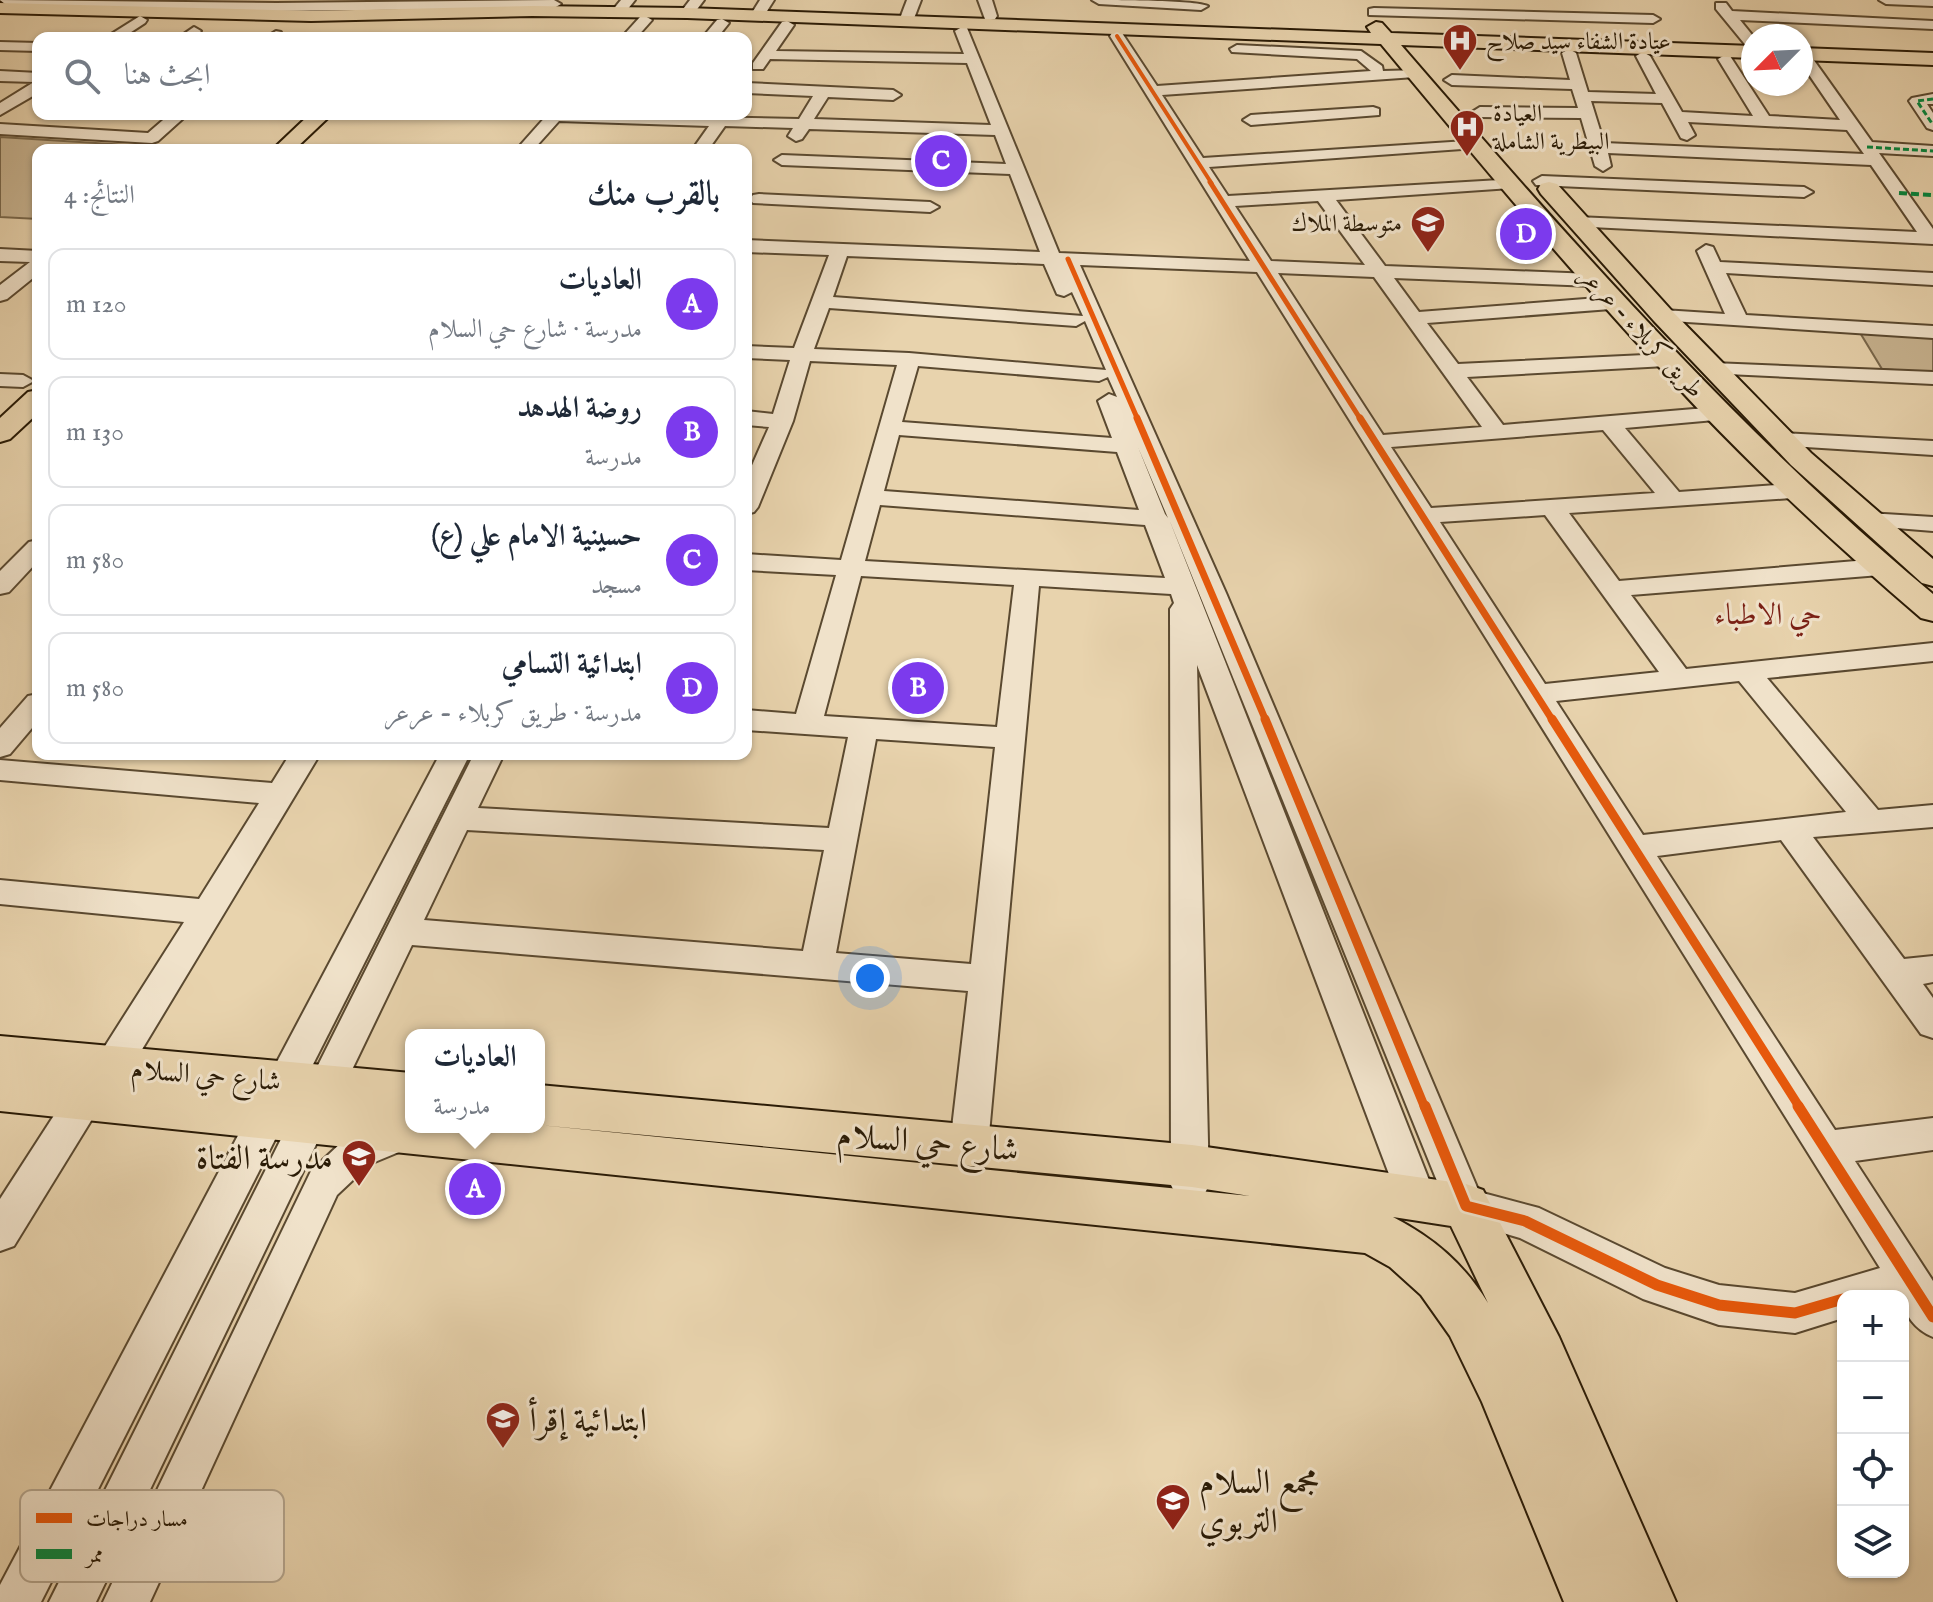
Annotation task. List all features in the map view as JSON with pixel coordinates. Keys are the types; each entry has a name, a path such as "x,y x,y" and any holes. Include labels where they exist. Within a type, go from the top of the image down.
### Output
{"main road":[{"name":"طريق كربلاء - عرعر","path":"1370,6 1370,17 1424,50 1501,135"},
{"path":"0,8 692,7 757,16 1200,32 1424,50 1741,52"},
{"path":"0,17 142,8 412,27 470,20 645,20 1117,36 1247,61 1309,39 1383,49 1741,60"},
{"path":"441,32 452,24 470,20"},
{"name":"طريق كربلاء - عرعر","path":"1424,50 1476,143 1611,303 1792,491 1933,611"},
{"path":"1813,59 1933,59"},
{"path":"1813,60 1933,67"},
{"path":"291,144 328,120"},
{"path":"314,144 330,120"},
{"name":"طريق كربلاء - عرعر","path":"1522,158 1663,316 1782,440 1933,576"},
{"path":"0,401 25,382"},
{"path":"0,433 25,382"},
{"path":"1890,576 1917,587 1933,583"},
{"name":"شارع حي السلام","path":"0,1055 99,1082"},
{"path":"0,1091 99,1082 202,1093 296,1096 405,1112"},
{"name":"شارع حي السلام","path":"545,1106 1192,1166 1320,1206"},
{"path":"545,1130 1187,1212 1441,1202 1540,1355 1647,1602"},
{"path":"1320,1206 1408,1250 1439,1278 1468,1318 1502,1385 1593,1602"}],"street":[{"path":"5,0 167,9 239,3 340,8 388,3 553,5"},
{"path":"757,16 767,0"},
{"path":"906,21 914,0"},
{"path":"985,0 990,16"},
{"path":"1099,0 1201,3 1200,32"},
{"path":"1640,0 1674,49"},
{"path":"1716,0 1741,30"},
{"path":"1886,0 1933,2"},
{"path":"1370,6 1653,19"},
{"path":"118,32 142,8"},
{"path":"1729,15 1933,25"},
{"path":"634,32 645,20"},
{"path":"714,32 722,23"},
{"path":"752,77 787,25"},
{"path":"962,31 1016,169 1213,593 1441,1202"},
{"path":"1117,36 1933,1317"},
{"path":"0,46 32,47"},
{"path":"1327,153 1373,112 1424,50"},
{"path":"1569,53 1609,183"},
{"path":"766,55 887,76"},
{"path":"1247,61 1361,55 1377,69"},
{"path":"1643,56 1696,152"},
{"path":"752,86 823,92 974,59"},
{"path":"1725,59 1764,121"},
{"path":"1247,61 1373,112 1476,143"},
{"path":"1247,61 1252,121"},
{"path":"1813,73 1932,238"},
{"path":"0,76 32,78"},
{"path":"887,76 903,127"},
{"path":"1452,80 1667,99"},
{"path":"1151,91 1252,121 1327,153 1359,193"},
{"path":"767,185 823,92"},
{"path":"0,110 30,96"},
{"path":"1933,99 1917,101 1933,125"},
{"path":"1198,163 1252,121 1373,112"},
{"path":"1480,112 1587,113"},
{"path":"1677,117 1851,125"},
{"path":"69,133 85,120"},
{"path":"0,129 152,138 173,120"},
{"path":"529,144 551,120"},
{"path":"693,120 1001,130"},
{"path":"704,144 720,121"},
{"path":"1598,148 1781,156 1933,151"},
{"path":"1781,156 1858,275"},
{"path":"752,246 840,250 1016,169"},
{"path":"1542,181 1609,183 1812,202"},
{"path":"1222,202 1511,183"},
{"path":"767,185 930,208 1059,259 1592,280"},
{"path":"767,185 930,208"},
{"path":"1899,193 1933,195"},
{"path":"1323,195 1498,433"},
{"path":"1577,222 1932,238"},
{"path":"1695,227 1738,320"},
{"path":"752,493 782,421 802,354 840,250"},
{"path":"0,255 32,257"},
{"path":"1059,259 1076,320 1183,587 1441,1202"},
{"path":"1713,267 1858,275 1926,285"},
{"path":"0,295 32,270"},
{"path":"821,302 1076,320"},
{"path":"1413,318 1611,303"},
{"path":"1663,316 1933,332"},
{"path":"1848,327 1876,375"},
{"path":"752,352 909,359 1099,375"},
{"path":"807,725 909,359"},
{"path":"1452,371 1666,360"},
{"path":"1713,369 1933,378"},
{"path":"1375,442 1718,414"},
{"path":"752,418 782,421"},
{"path":"1609,423 1672,498"},
{"path":"889,428 1128,446"},
{"path":"1782,440 1933,448"},
{"path":"1423,516 1792,491"},
{"path":"870,497 1157,519"},
{"path":"1551,506 1679,679"},
{"path":"1868,520 1933,524"},
{"path":"0,586 32,553"},
{"path":"752,562 1183,587"},
{"path":"1613,589 1890,576"},
{"path":"969,1145 1027,578"},
{"path":"1183,587 1192,1166 1187,1212"},
{"path":"1535,694 1933,652"},
{"path":"1746,672 1870,821"},
{"path":"0,747 32,710"},
{"path":"752,720 1010,738"},
{"path":"817,965 864,728"},
{"path":"0,1233 208,912 301,760"},
{"path":"127,1490 287,1163 296,1096 452,760"},
{"path":"78,1490 296,1096 402,931 486,760"},
{"path":"0,770 280,794"},
{"path":"1634,848 1789,828 1933,816"},
{"path":"458,818 842,840"},
{"path":"1789,828 1933,1024"},
{"path":"0,892 208,912"},
{"path":"402,931 986,979"},
{"path":"1897,974 1933,969"},
{"path":"179,1490 324,1183 339,1164 405,1116"},
{"path":"1825,1148 1933,1134"},
{"path":"1441,1202 1525,1221 1657,1285 1719,1305 1795,1313 1837,1301"},
{"path":"1872,1290 1908,1279"},
{"path":"16,1602 27,1582"},
{"path":"72,1602 82,1582"},
{"path":"126,1602 135,1582"}],"shaded area":[{"path":"0,137 111,144 32,144 32,219 0,217"},
{"path":"1859,331 1933,335 1933,373 1882,369"}],"marked path":[{"path":"1933,99 1917,101 1933,125"},
{"path":"1867,147 1933,151"},
{"path":"1899,193 1933,195"}],"cycle path":[{"path":"1117,36 1933,1317"},
{"path":"1068,259 1213,593 1466,1206 1525,1221 1657,1285 1719,1305 1795,1313 1837,1301"}],"place":[{"name":"عيادة الشفاء سيد صلاح","path":"1460,72"},
{"name":"العيادة البيطرية الشاملة","path":"1467,158"},
{"name":"حسينية الامام علي (ع)","path":"941,161"},
{"name":"ابتدائية التسامي","path":"1526,234"},
{"name":"متوسطة الملاك","path":"1428,254"},
{"name":"روضة الهدهد","path":"918,688"},
{"name":"مدرسة الفتاة","path":"359,1188"},
{"name":"العاديات","path":"475,1189"},
{"name":"ابتدائية إقرأ","path":"503,1450"},
{"name":"مجمع السلام التربوي","path":"1173,1532"}],"district":[{"name":"حي الاطباء","path":"1768,614"}]}
